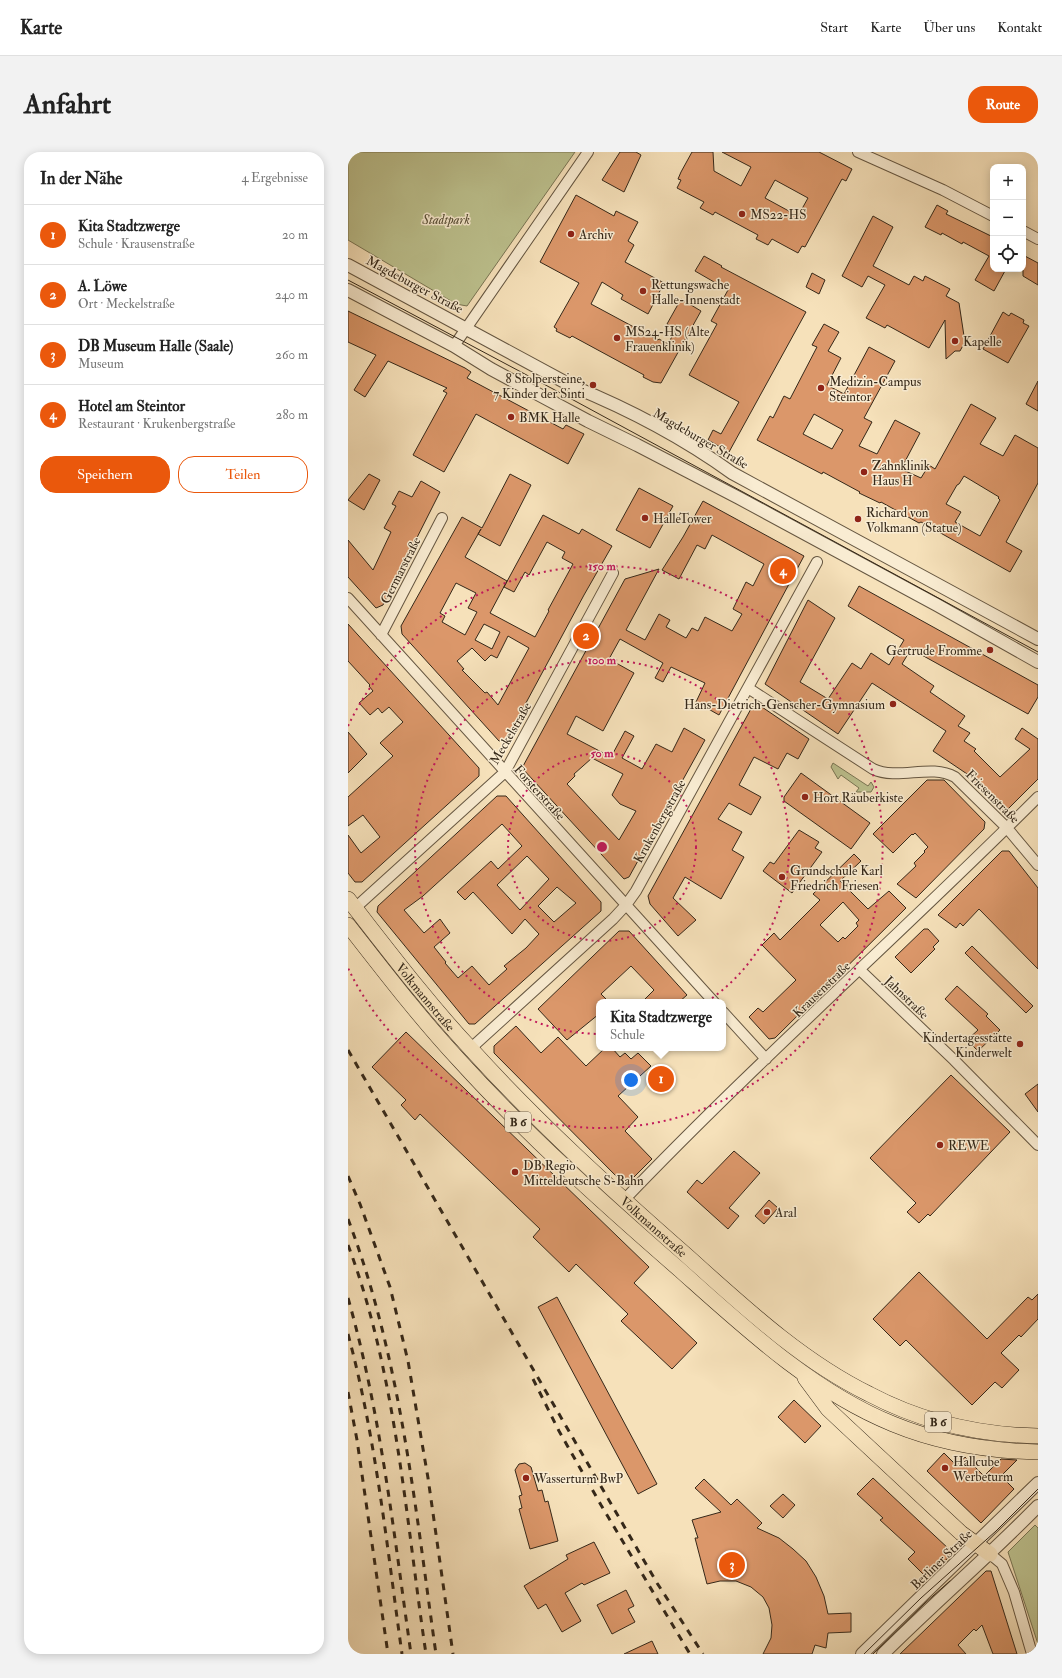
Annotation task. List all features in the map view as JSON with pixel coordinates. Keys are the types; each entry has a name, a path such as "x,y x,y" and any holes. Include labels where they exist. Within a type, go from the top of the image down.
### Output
{"main road":[{"name":"Volkmannstraße","path":"352,903 430,1004 470,1049 547,1129 726,1291 801,1352 869,1395 914,1414 934,1421 980,1431 1038,1436"},
{"name":"Volkmannstraße","path":"348,924 417,1013 531,1136 613,1212 746,1329 799,1370 853,1404 893,1424 970,1446 994,1450 1038,1452"},
{"path":"799,1370 828,1409 961,1533 990,1554"}],"street":[{"path":"454,346 588,152"},
{"path":"858,152 943,190 990,214"},
{"path":"1026,233 1038,239"},
{"name":"Magdeburger Straße","path":"348,265 572,386 600,397 702,452 732,473 1038,639"},
{"path":"348,290 454,346 512,380 738,498 944,609 1038,662"},
{"name":"Germarstraße","path":"381,635 442,518"},
{"name":"Krukenbergstraße","path":"470,1049 626,905 636,890 748,688 816,562"},
{"name":"Meckelstraße","path":"352,903 505,772 613,573"},
{"name":"Forsterstraße","path":"348,598 711,999"},
{"name":"Friesenstraße","path":"748,688 873,769 882,773 892,774 939,771 948,773 955,777 1007,828 1038,865"},
{"name":"Krausenstraße","path":"624,1200 766,1059 1038,797"},
{"name":"Jahnstraße","path":"860,970 1038,1145"},
{"path":"726,1015 766,1059"},
{"name":"Berliner Straße","path":"862,1654 1038,1483"},
{"name":"Berliner Straße","path":"883,1654 928,1609 990,1554 1038,1506"},
{"path":"990,1554 1002,1564 1014,1592 1032,1654"}],"green space":[{"name":"Stadtpark","path":"348,152 575,152 467,306 456,304 348,240"},
{"path":"833,763 868,786 871,782 874,787 871,792 856,792 859,788 841,775 838,779 831,767"},
{"path":"1035,1525 1038,1528 1038,1644 1008,1552"}],"building":[{"path":"620,152 636,152 641,155 624,192 602,180"},
{"path":"692,152 713,152 714,171 741,186 751,167 722,152 819,152 852,169 846,181 842,179 805,247 802,246 798,253 772,239 768,245 756,239 758,235 715,212 713,215 700,208 704,202 677,188 681,180 678,179","holes":["775,180 808,198 798,216 765,198"]},
{"path":"576,195 614,216 616,211 638,222 628,241 634,245 625,262 664,283 648,314 621,299 623,295 602,282 591,304 668,344 676,329 667,324 681,299 701,311 661,383 653,382 643,377 644,375 572,336 570,338 556,331 557,329 554,327 579,283 540,262"},
{"path":"937,205 948,211 946,214 990,236 990,272 1004,272 994,291 975,280 989,256 963,242 962,244 942,233 941,235 925,227"},
{"path":"873,216 893,227 873,266 909,285 914,276 923,281 925,276 950,289 946,296 959,303 964,336 967,338 960,351 955,351 946,359 945,320 929,348 887,325 885,328 866,318 885,285 868,276 862,287 842,276"},
{"path":"704,256 722,266 721,267 806,312 729,452 708,440 713,430 721,434 739,402 689,375 717,324 711,321 728,290 695,271"},
{"path":"1026,257 1038,263 1038,285 1023,276 1023,272 1026,272"},
{"path":"812,273 825,280 819,294 806,287"},
{"path":"348,311 465,368 471,372 467,378 563,429 566,425 584,434 568,464 476,414 444,472 413,455 447,393 443,391 447,388 388,361 365,397 354,390 376,355 348,342"},
{"path":"1003,312 1009,316 1011,313 1024,320 1023,323 1029,326 1008,363 983,349"},
{"path":"824,324 839,332 828,351 841,358 827,385 844,394 869,347 895,361 864,418 872,422 859,446 877,454 895,420 920,433 901,469 921,478 929,465 935,469 971,404 996,418 980,444 1003,456 1015,435 1038,448 1038,483 1006,542 1022,551 1010,572 921,522 919,523 881,502 880,503 859,493 860,492 823,472 822,474 757,440 770,416 773,418 784,396 790,399 817,347 812,345","holes":["814,414 843,430 832,449 803,434","964,476 999,497 998,498 1000,500 980,536 955,522 961,512 946,504"]},
{"path":"1038,381 1038,411 1026,404"},
{"path":"369,474 380,480 364,510 348,500"},
{"path":"510,474 531,485 500,546 478,534 465,557 507,581 490,613 535,637 573,564 562,558 565,552 547,542 529,575 525,572 514,592 504,587 543,515 579,534 582,529 612,546 506,740 499,741 402,634 401,626 462,517 482,528","holes":["456,583 476,593 468,608 477,612 465,635 442,622 445,616 440,613","484,624 500,632 492,649 475,640","508,636 529,648 498,705 487,692 485,693 462,670 464,669 457,661 472,648 485,661 491,655 497,658"]},
{"path":"421,481 440,492 383,605 376,608 348,577 348,540 373,570 391,532 384,528 396,506 392,504 399,491 412,497"},
{"name":"HalleTower","path":"639,488 673,506 650,548 616,530"},
{"path":"703,501 804,556 719,715 696,702 705,683 671,667 663,682 655,678 663,663 620,639 609,659 634,673 603,731 576,716 567,734 611,757 625,731 634,736 622,758 642,769 656,744 672,752 684,728 705,740 629,877 624,879 522,768 625,579 659,569 626,630 645,640 659,614 670,620 666,627 686,638 692,628 698,631 705,617 732,631 742,614 733,609 746,582 753,586 764,564 712,535 705,549 697,545 679,579 662,570","holes":["592,758 623,774 612,795 620,804 636,811 619,840 567,784 575,776 574,774"]},
{"path":"859,586 1038,685 1038,697 1028,714 911,649 902,664 934,686 930,692 965,716 958,726 970,733 964,741 976,749 974,751 1000,777 1030,749 1015,739 1022,728 1038,739 1038,779 1005,812 972,780 976,780 933,751 946,731 872,683 838,734 765,684 808,600 835,618 800,682 828,699 852,663 861,669 871,653 889,665 904,640 848,606"},
{"path":"348,624 479,768 479,776 362,882 355,882 348,873 348,835 361,853 380,837 363,815 348,826 348,797 393,756 380,743 403,722 389,707 382,713 378,708 370,715 359,703 373,691 369,686 370,685 348,661"},
{"path":"759,705 809,739 798,759 787,753 778,769 754,757 739,785 761,797 751,815 729,803 718,819 742,832 732,850 744,857 721,899 685,877 673,898 696,920 678,936 650,904 648,896 752,707"},
{"path":"348,732 367,754 348,773"},
{"path":"801,773 870,823 851,849 784,801 784,797"},
{"path":"927,780 944,780 985,822 984,829 916,898 897,884 916,866 914,863 928,847 915,833 913,835 912,834 893,853 873,834"},
{"path":"497,796 506,796 601,902 601,911 475,1024 469,1024 377,912 378,906","holes":["502,824 522,846 498,869 491,861 457,892 465,900 473,892 512,934 525,919 539,934 526,948 504,966 507,969 489,985 472,966 458,978 434,947 450,933 440,919 424,933 404,910 423,896","527,856 549,879 520,910 497,885","557,887 576,903 554,922 538,906"]},
{"path":"799,830 819,842 815,848 822,852 792,893 763,871 770,862 774,864"},
{"path":"1002,851 1009,851 1038,888 1038,969 979,909 963,926 960,923 956,928 938,915"},
{"path":"854,854 861,861 840,881 868,909 889,891 906,908 775,1038 769,1039 749,1017 758,1008 763,1012 796,980 762,945 774,933 780,940 820,900 813,894","holes":["843,902 859,920 856,923 858,926 845,939 843,937 838,942 820,925"]},
{"path":"924,929 928,929 939,941 933,947 935,949 911,973 895,957"},
{"path":"619,931 629,931 687,995 682,999 645,999 654,990 631,966 601,994 606,999 596,999 596,1016 567,1040 538,1009"},
{"path":"972,946 1033,1006 1026,1013 965,953"},
{"path":"957,986 988,1014 986,1016 1000,1030 978,1051 967,1040 978,1030 945,999"},
{"path":"516,1026 541,1053 558,1037 586,1066 602,1051 615,1051 620,1057 625,1053 631,1059 638,1053 651,1066 618,1096 638,1117 625,1131 652,1159 630,1181 619,1179 494,1053 494,1046"},
{"name":"DB Regio Mitteldeutsche S-Bahn","path":"406,1032 649,1267 634,1283 697,1343 672,1369 621,1321 628,1314 576,1264 569,1272 533,1237 540,1229 420,1114 415,1120 401,1105 406,1100 372,1067"},
{"name":"REWE","path":"951,1075 1010,1132 930,1216 928,1214 919,1223 907,1212 916,1203 870,1158"},
{"path":"1038,1084 1038,1112 1025,1094"},
{"path":"734,1151 760,1173 729,1208 739,1216 728,1229 687,1192 697,1180 702,1184"},
{"name":"Aral","path":"769,1200 778,1208 764,1224 755,1216"},
{"path":"919,1272 987,1339 1028,1297 1032,1300 1038,1294 1038,1319 1021,1337 1019,1335 1001,1353 1019,1370 1002,1388 995,1382 972,1405 906,1340 900,1346 873,1319"},
{"path":"557,1297 657,1484 638,1494 538,1307"},
{"path":"794,1400 821,1426 805,1443 778,1417"},
{"path":"944,1453 957,1466 965,1457 984,1476 1001,1459 1017,1460 1001,1476 1014,1489 981,1523 927,1471"},
{"path":"525,1463 531,1467 538,1491 542,1490 545,1502 548,1501 558,1541 530,1549 519,1509 522,1508 519,1496 522,1495 515,1470 519,1464"},
{"path":"873,1478 950,1550 950,1556 927,1578 908,1559 915,1552 880,1520 883,1518 857,1494"},
{"path":"704,1479 731,1505 737,1499 762,1523 757,1528 779,1538 806,1561 816,1577 824,1596 828,1614 851,1613 851,1632 828,1633 826,1648 815,1645 812,1654 763,1654 771,1638 772,1625 769,1608 763,1597 751,1587 736,1581 720,1581 707,1584 695,1538 698,1538 692,1520 721,1512 695,1488"},
{"path":"783,1494 795,1505 783,1518 770,1506"},
{"path":"594,1542 610,1573 584,1585 582,1583 565,1593 581,1621 562,1632 546,1604 538,1609 524,1586 568,1559 566,1555"},
{"path":"986,1571 991,1571 1017,1654 993,1654 982,1625 976,1631 974,1629 958,1645 966,1654 900,1654"},
{"path":"626,1590 634,1606 628,1609 635,1622 612,1634 597,1605"},
{"path":"652,1641 658,1654 624,1654"}],"tram line":[{"path":"348,280 553,389 1038,652"},
{"path":"864,1654 921,1598 996,1531 1038,1489"},
{"path":"873,1654 925,1603 950,1581"}],"railway":[{"path":"348,1050 657,1583 703,1654"},
{"path":"348,1176 360,1204 390,1287 408,1361 428,1478 453,1654"},
{"path":"348,1219 366,1272 394,1379 413,1489 436,1654"},
{"path":"348,1245 378,1344 398,1447 426,1654"},
{"path":"348,1298 369,1386 386,1475 411,1654"},
{"path":"348,1334 358,1373 380,1493 402,1654"},
{"path":"533,1379 559,1431 601,1505 690,1654"},
{"path":"348,1392 357,1440 388,1654"}],"place":[{"name":"MS22-HS","path":"742,214"},
{"name":"Archiv","path":"571,234"},
{"name":"Rettungswache Halle-Innenstadt","path":"643,291"},
{"name":"MS24-HS (Alte Frauenklinik)","path":"617,338"},
{"name":"Kapelle","path":"955,341"},
{"name":"8 Stolpersteine, 7 Kinder der Sinti","path":"593,385"},
{"name":"Medizin-Campus Steintor","path":"821,388"},
{"name":"BMK Halle","path":"511,417"},
{"name":"Zahnklinik Haus H","path":"864,472"},
{"name":"HalleTower","path":"645,518"},
{"name":"Richard von Volkmann (Statue)","path":"858,519"},
{"name":"Hotel am Steintor","path":"783,571"},
{"name":"A. Löwe","path":"586,636"},
{"name":"Gertrude Fromme","path":"990,650"},
{"name":"Hans-Dietrich-Genscher-Gymnasium","path":"893,704"},
{"name":"Hort Räuberkiste","path":"805,797"},
{"name":"Grundschule Karl Friedrich Friesen","path":"782,877"},
{"name":"Kindertagesstätte Kinderwelt","path":"1020,1044"},
{"name":"Kita Stadtzwerge","path":"661,1079"},
{"name":"REWE","path":"940,1145"},
{"name":"DB Regio Mitteldeutsche S-Bahn","path":"515,1172"},
{"name":"Aral","path":"767,1212"},
{"name":"Hallcube Werbeturm","path":"945,1468"},
{"name":"Wasserturm BwP","path":"526,1478"},
{"name":"DB Museum Halle (Saale)","path":"732,1565"}]}
